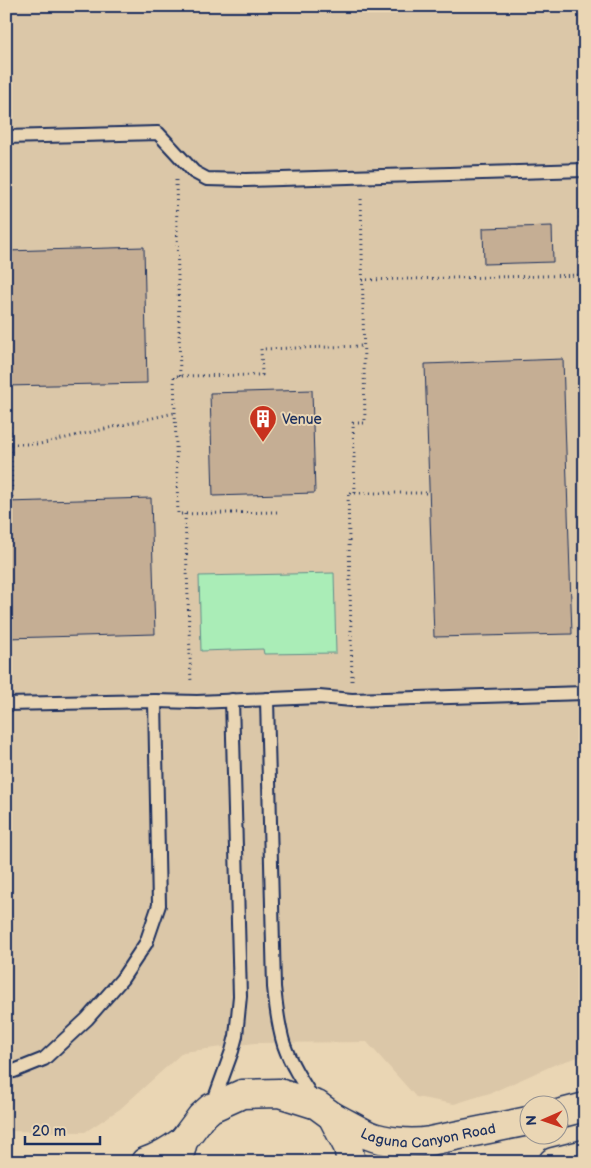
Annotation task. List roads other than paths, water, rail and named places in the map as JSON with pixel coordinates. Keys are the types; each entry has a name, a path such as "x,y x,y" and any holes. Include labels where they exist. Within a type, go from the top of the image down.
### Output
{"main road":[{"name":"Laguna Canyon Road","path":"211,1108 242,1094 279,1093 325,1110 369,1136 398,1142 430,1141 518,1123"},
{"path":"568,1111 585,1107"},
{"path":"145,1162 172,1149 180,1151 201,1117 211,1108"},
{"path":"325,1110 348,1147 351,1162"},
{"path":"553,1162 585,1154"}],"lane":[{"path":"6,137 158,133 194,172 207,179 246,180 585,170"},
{"path":"6,704 319,697 352,700 585,693"},
{"path":"267,699 274,987 278,1020 284,1046 296,1073 325,1110"},
{"path":"211,1108 232,1051 238,1021 240,996 232,700"},
{"path":"6,1072 14,1071 44,1059 87,1019 122,979 146,943 159,905 155,701"}],"place":[{"name":"Venue","path":"263,443"}]}
